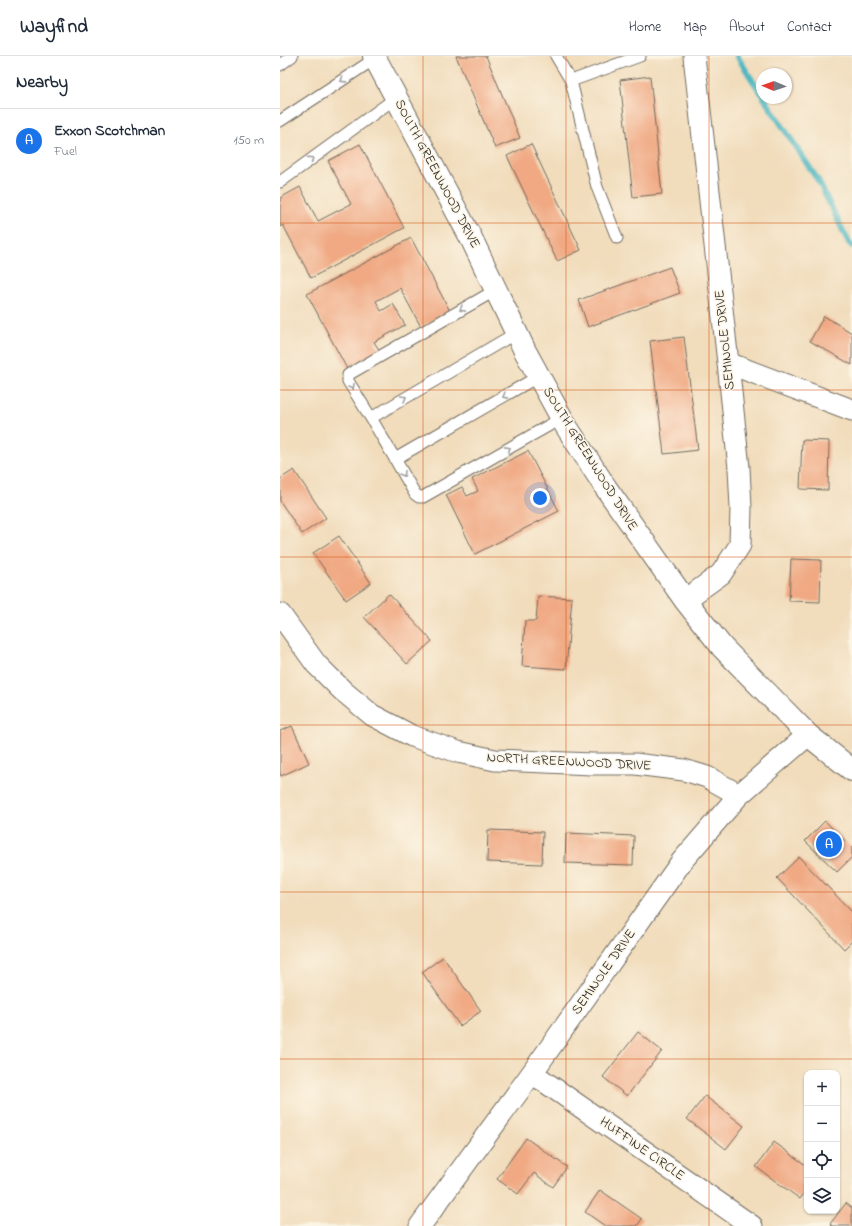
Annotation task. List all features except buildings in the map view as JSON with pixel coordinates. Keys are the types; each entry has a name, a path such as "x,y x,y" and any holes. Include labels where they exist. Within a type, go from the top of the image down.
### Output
{"street":[{"name":"SEMINOLE DRIVE","path":"685,600 721,574 740,545 741,508 728,363 694,56"},
{"name":"SOUTH GREENWOOD DRIVE","path":"375,57 472,240 516,333 539,376 562,418 606,488 685,600 722,647 808,735 852,770"},
{"path":"728,363 852,410"},
{"name":"NORTH GREENWOOD DRIVE","path":"280,614 316,664 343,691 372,715 412,736 458,752 495,760 592,764 635,764 684,770 707,778 739,795"},
{"name":"SEMINOLE DRIVE","path":"420,1226 532,1073 682,861 739,795 808,735"},
{"name":"HUFFINE CIRCLE","path":"532,1073 752,1226"}],"lane":[{"path":"280,65 292,56"},
{"path":"556,56 571,81 597,187 617,238"},
{"path":"571,81 640,56"},
{"path":"280,121 375,57"},
{"path":"280,182 397,97"},
{"path":"496,290 348,375 348,381 415,494 419,497 422,497 562,418"},
{"path":"371,418 516,333"},
{"path":"395,459 539,376"}],"waterway":[{"path":"737,56 756,86"},
{"path":"768,104 819,182 849,243 852,246"}],"place":[{"name":"Exxon Scotchman","path":"829,844"}]}
